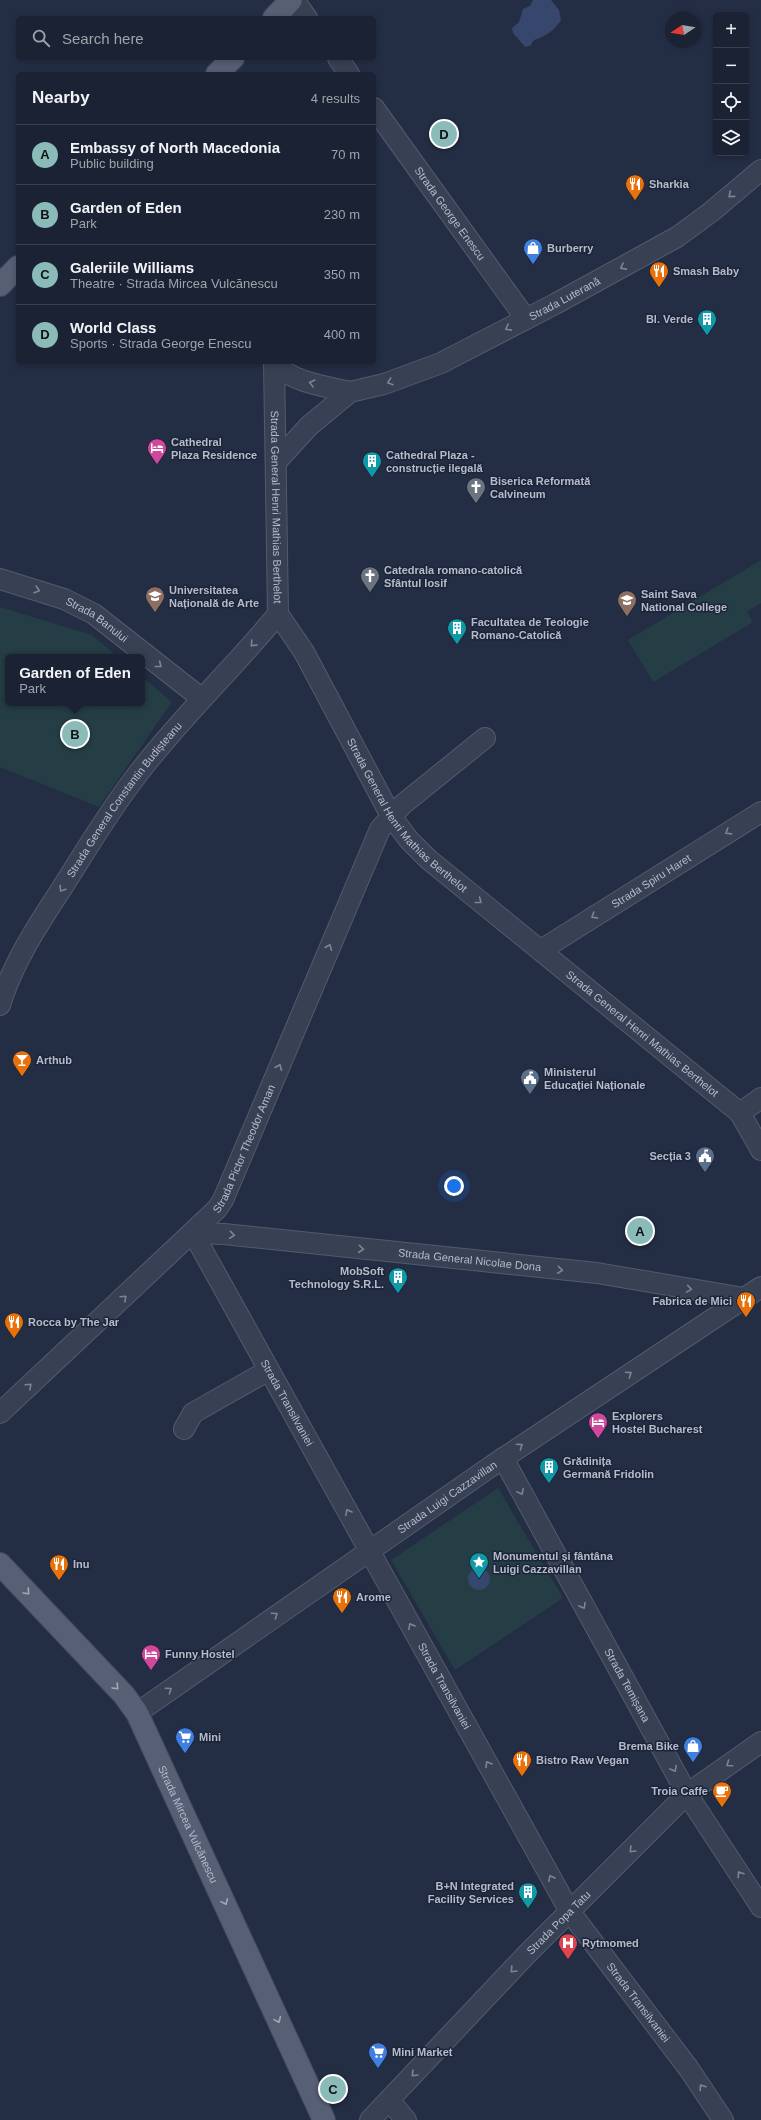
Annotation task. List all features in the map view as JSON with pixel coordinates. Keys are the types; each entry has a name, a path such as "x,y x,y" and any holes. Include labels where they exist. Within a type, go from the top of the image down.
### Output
{"main road":[{"path":"276,16 292,0"},
{"path":"219,72 231,60"},
{"path":"0,285 16,269"},
{"name":"Strada Mircea Vulcănescu","path":"0,1564 124,1695 137,1713 324,2120"}],"street":[{"path":"292,0 305,16"},
{"path":"339,60 348,72"},
{"name":"Strada George Enescu","path":"376,111 526,319"},
{"name":"Strada Luterană","path":"276,462 309,426 350,392 384,384 442,363 526,319 677,237 711,212 761,170"},
{"name":"Strada General Henri Mathias Berthelot","path":"274,364 278,614 304,652 391,816 409,840 428,859 740,1113 761,1150"},
{"name":"Strada Luterană","path":"275,364 284,373 296,379 350,392"},
{"name":"Strada Banului","path":"0,579 80,605 144,654"},
{"name":"Strada General Constantin Budișteanu","path":"0,1005 14,969 31,937 110,812 137,774 202,698 262,634 278,614"},
{"name":"Strada Banului","path":"145,655 202,698"},
{"name":"Strada Pictor Theodor Aman","path":"0,1413 217,1209 223,1200 377,834 391,816 485,738"},
{"name":"Strada Spiru Haret","path":"541,950 761,812"},
{"path":"740,1113 761,1098"},
{"name":"Strada General Nicolae Dona","path":"193,1233 224,1234 596,1273 744,1298"},
{"name":"Strada Transilvaniei","path":"193,1233 570,1912 689,2068 723,2120"},
{"name":"Strada Luigi Cazzavillan","path":"137,1713 369,1549 761,1287"},
{"path":"184,1428 193,1414 269,1370"},
{"name":"Strada Temișana","path":"503,1458 687,1794 761,1906"},
{"name":"Strada Popa Tatu","path":"370,2120 570,1912 687,1794 761,1742"},
{"path":"389,2100 406,2120"}],"shaded area":[{"path":"761,560 761,603 747,612 753,622 653,682 628,640"},
{"path":"0,607 92,635 114,654 5,654 5,706 145,706 145,680 172,702 99,807 0,767"},
{"path":"498,1488 563,1598 455,1670 391,1560"}],"water":[{"path":"533,0 551,0 559,10 561,20 549,33 534,40 530,46 525,47 513,33 512,28 519,22 523,9 530,6"},
{"path":"479,1568 487,1571 490,1579 487,1587 479,1590 471,1587 468,1579 471,1571"}],"place":[{"name":"World Class","path":"444,134"},
{"name":"Sharkia","path":"635,201"},
{"name":"Burberry","path":"533,265"},
{"name":"Smash Baby","path":"659,288"},
{"name":"Bl. Verde","path":"707,336"},
{"name":"Cathedral Plaza Residence","path":"157,465"},
{"name":"Cathedral Plaza - construcție ilegală","path":"372,478"},
{"name":"Biserica Reformată Calvineum","path":"476,504"},
{"name":"Catedrala romano-catolică Sfântul Iosif","path":"370,593"},
{"name":"Universitatea Națională de Arte","path":"155,613"},
{"name":"Saint Sava National College","path":"627,617"},
{"name":"Facultatea de Teologie Romano-Catolică","path":"457,645"},
{"name":"Garden of Eden","path":"75,734"},
{"name":"Arthub","path":"22,1077"},
{"name":"Ministerul Educației Naționale","path":"530,1095"},
{"name":"Secția 3","path":"705,1173"},
{"name":"Embassy of North Macedonia","path":"640,1231"},
{"name":"MobSoft Technology S.R.L.","path":"398,1294"},
{"name":"Fabrica de Mici","path":"746,1318"},
{"name":"Rocca by The Jar","path":"14,1339"},
{"name":"Explorers Hostel Bucharest","path":"598,1439"},
{"name":"Grădinița Germană Fridolin","path":"549,1484"},
{"name":"Monumentul și fântâna Luigi Cazzavillan","path":"479,1579"},
{"name":"Inu","path":"59,1581"},
{"name":"Arome","path":"342,1614"},
{"name":"Funny Hostel","path":"151,1671"},
{"name":"Mini","path":"185,1754"},
{"name":"Brema Bike","path":"693,1763"},
{"name":"Bistro Raw Vegan","path":"522,1777"},
{"name":"Troia Caffe","path":"722,1808"},
{"name":"B+N Integrated Facility Services","path":"528,1909"},
{"name":"Rytmomed","path":"568,1960"},
{"name":"Mini Market","path":"378,2069"},
{"name":"Galeriile Williams","path":"333,2089"}]}
